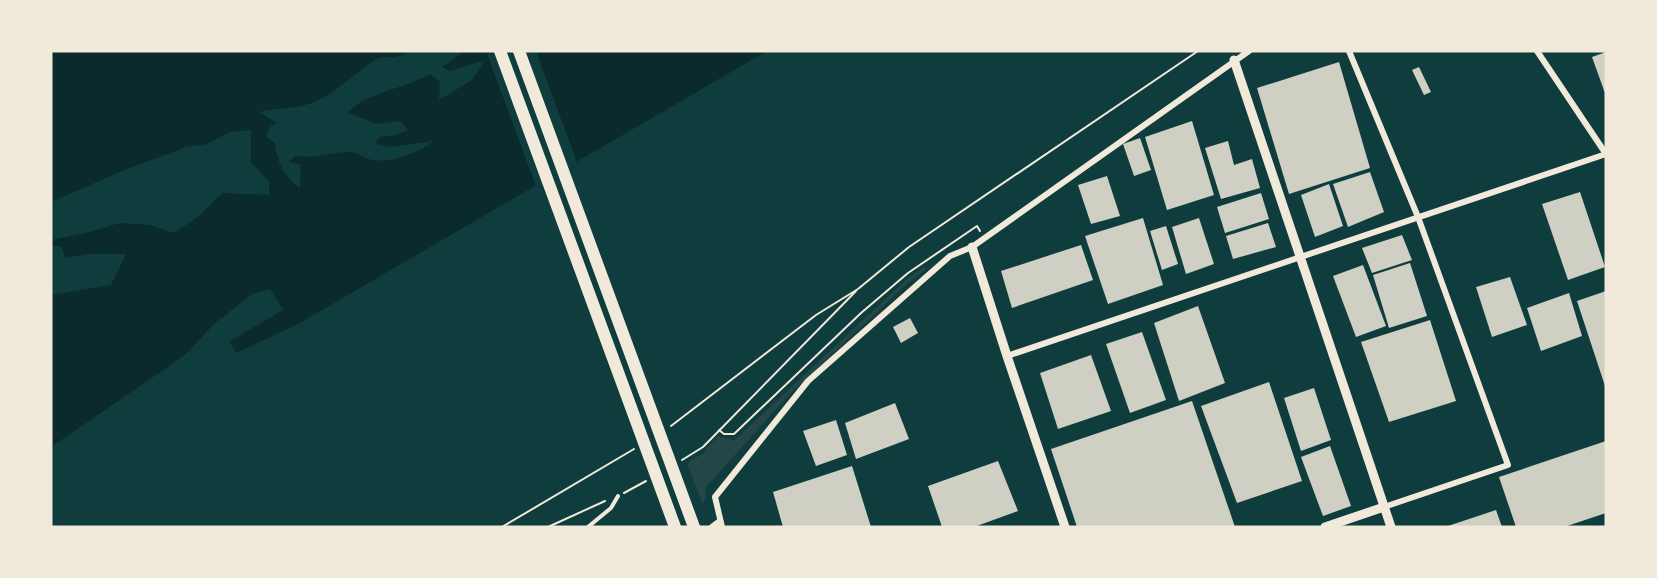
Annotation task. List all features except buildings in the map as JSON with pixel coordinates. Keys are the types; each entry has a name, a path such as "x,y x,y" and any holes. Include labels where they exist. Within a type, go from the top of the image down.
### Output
{"main road":[{"path":"500,51 675,527"},
{"path":"519,51 694,527"}],"street":[{"path":"712,527 721,524 715,497 808,381 950,256 972,247 1249,51"},
{"path":"1325,527 1508,465 1418,217 1349,51"},
{"path":"1007,356 1606,154 1537,51"},
{"path":"1234,60 1391,527"},
{"path":"972,247 1065,527"}],"lane":[{"path":"588,527 611,508 618,496"}],"path":[{"path":"703,447 858,289 909,247 1198,51"},
{"path":"719,430 724,434 734,434 763,409 861,313 908,273 977,226 986,237"},
{"path":"669,428 816,315 858,289"},
{"path":"502,527 636,448"},
{"path":"548,527 637,487"}],"shaded area":[{"path":"51,51 410,51 399,56 382,57 375,60 333,92 315,102 259,112 277,123 271,126 266,136 275,143 279,163 286,174 300,188 301,165 289,162 295,156 309,157 351,152 380,161 413,153 433,141 391,147 375,144 379,137 395,135 408,130 400,121 376,124 348,112 365,100 430,74 440,82 439,100 472,80 485,60 450,71 442,67 465,51 767,51 298,324 236,353 230,341 283,310 270,289 252,294 215,323 185,355 51,449 51,295 111,285 126,254 89,254 65,258 62,247 51,245 51,240 120,223 150,225 174,233 198,217 222,193 269,195 269,181 251,162 251,130 230,132 207,144 186,147 122,171 51,202"},
{"path":"924,267 926,269 908,283 791,393 706,487 705,500 702,503 687,463 706,452 705,450 718,436 734,440 908,278"}],"pier":[{"path":"486,51 536,51 578,165 537,189"}]}
